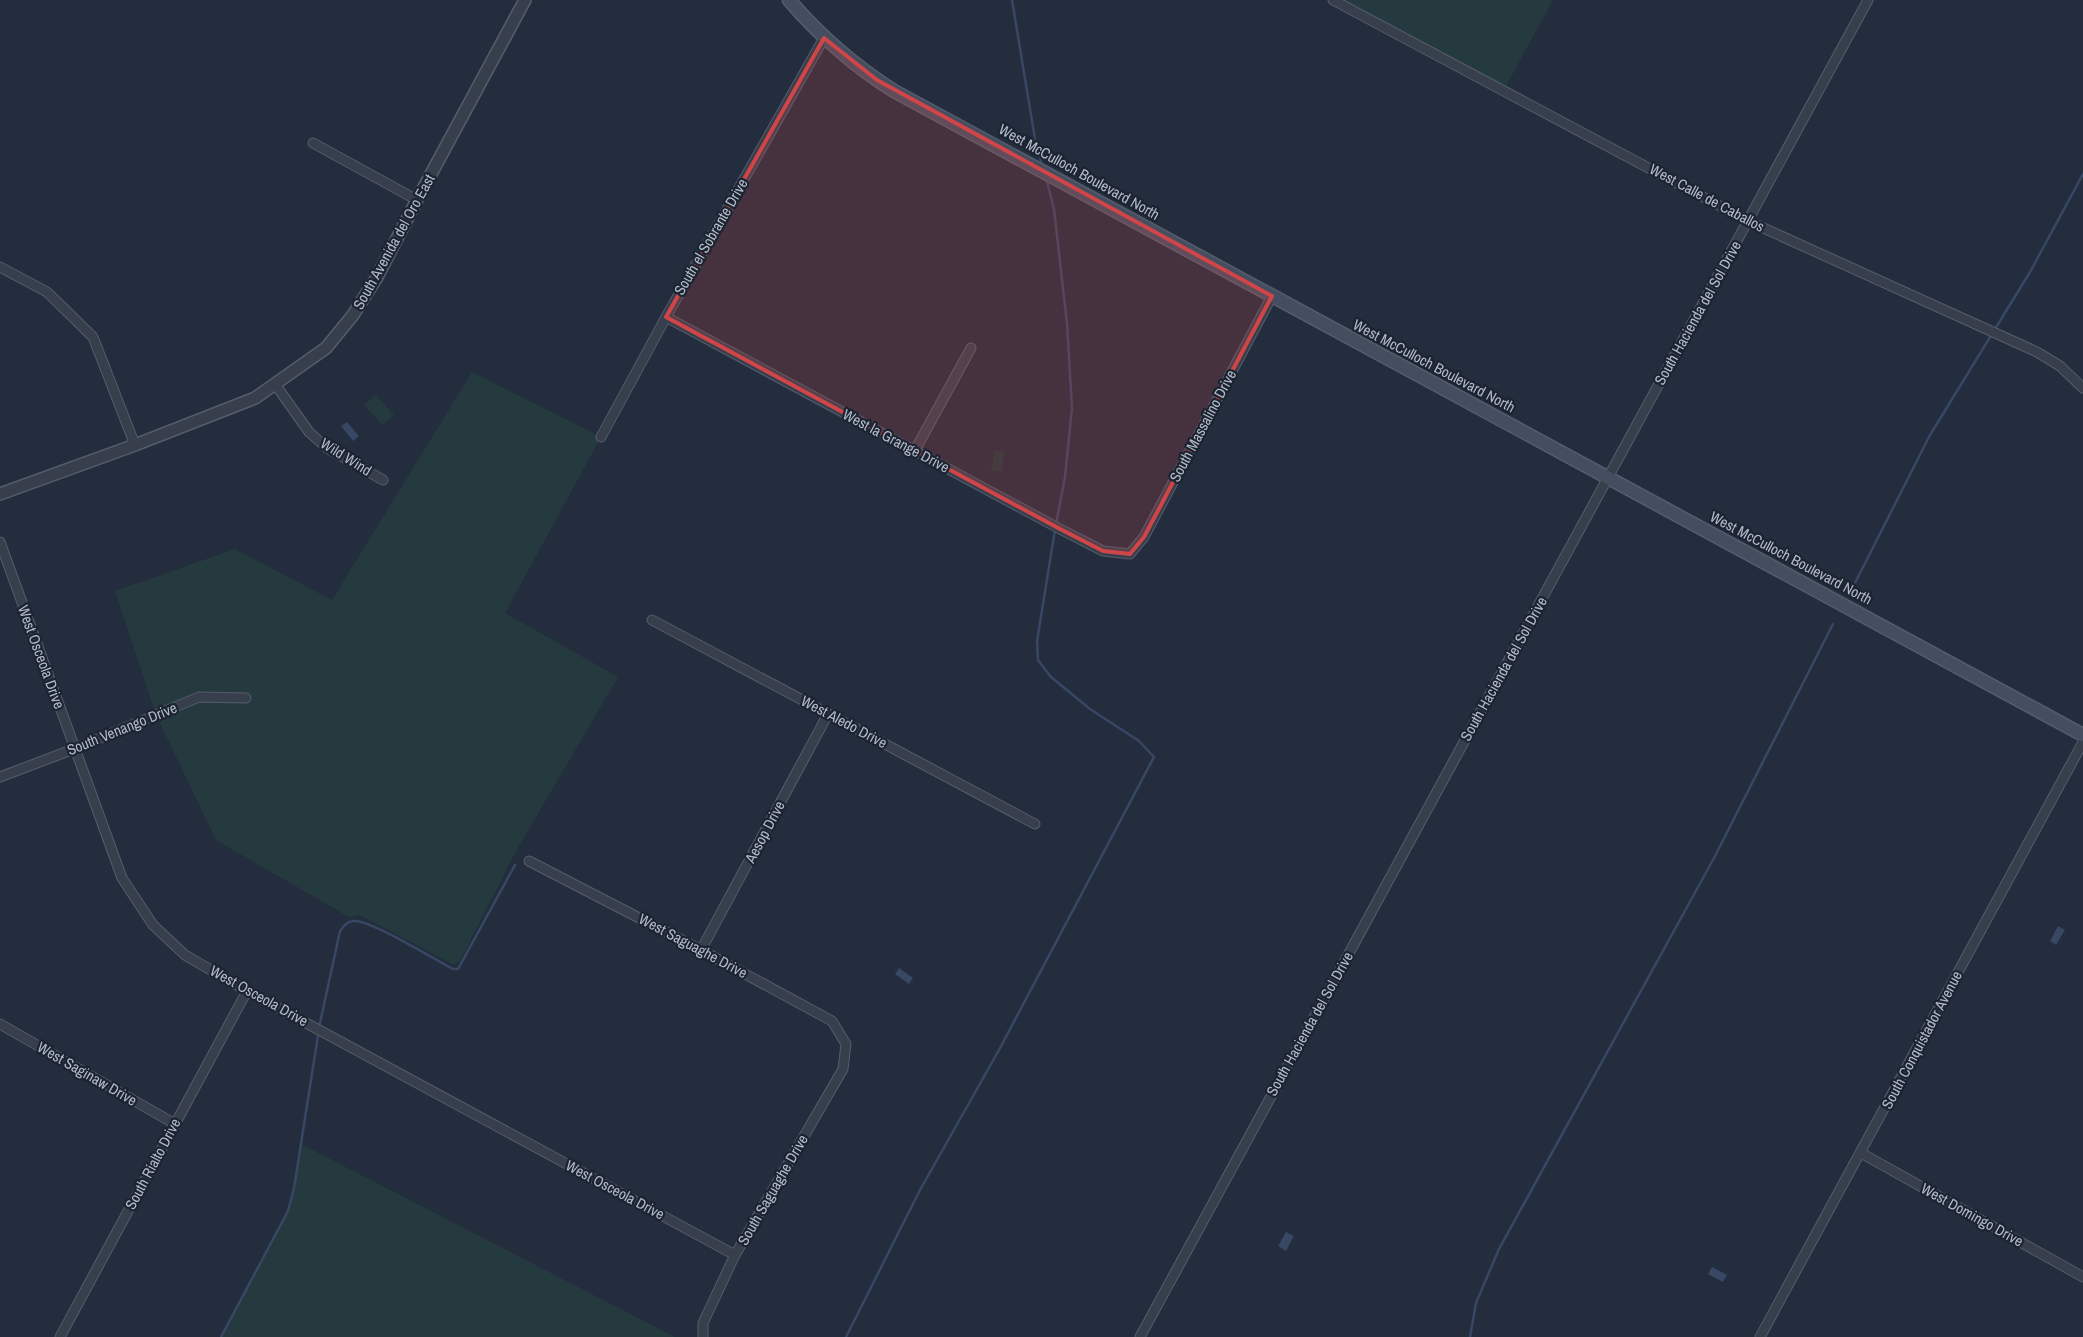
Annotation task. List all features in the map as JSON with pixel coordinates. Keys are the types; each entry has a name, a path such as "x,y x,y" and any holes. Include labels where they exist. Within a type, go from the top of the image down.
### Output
{"main road":[{"name":"West McCulloch Boulevard North","path":"788,0 824,38 860,68 894,91 2083,735"}],"street":[{"name":"South Avenida del Oro East","path":"0,494 135,445 254,398 326,348 353,315 377,277 525,0"},
{"name":"West Calle de Caballos","path":"1333,0 1748,221 2036,352 2060,366 2083,388"},
{"name":"South Hacienda del Sol Drive","path":"1140,1337 1868,0"},
{"name":"South el Sobrante Drive","path":"601,437 666,317 824,38"},
{"path":"313,143 417,200"},
{"path":"0,267 47,292 92,337 135,445"},
{"name":"South Massalino Drive","path":"1130,554 1144,537 1272,296"},
{"name":"West la Grange Drive","path":"666,317 914,452 1103,551 1130,554"},
{"path":"914,452 971,348"},
{"name":"Wild Wind","path":"275,384 309,432 327,448 383,480"},
{"name":"West Osceola Drive","path":"0,542 122,878 153,925 185,955 247,991 736,1255"},
{"name":"West Aledo Drive","path":"652,620 1035,824"},
{"name":"South Venango Drive","path":"0,777 74,749 198,697 246,698"},
{"name":"Aesop Drive","path":"701,950 828,714"},
{"name":"South Conquistador Avenue","path":"1760,1337 2083,742"},
{"name":"West Saguaghe Drive","path":"529,861 701,950 832,1022 846,1044"},
{"name":"South Rialto Drive","path":"60,1337 247,991"},
{"name":"West Saginaw Drive","path":"0,1024 175,1124"},
{"name":"South Saguaghe Drive","path":"703,1337 703,1323 736,1255 843,1069 846,1044"},
{"name":"West Domingo Drive","path":"1861,1154 2083,1278"}],"highlighted area":[{"path":"824,38 877,80 1272,296 1144,537 1130,554 1103,551 666,317"}],"green space":[{"path":"1333,0 1553,0 1504,90"},
{"path":"472,372 601,437 505,613 618,677 515,853 460,961 454,965 360,915 349,917 216,840 156,715 115,591 235,549 332,600"},
{"path":"376,395 394,415 382,425 364,405"},
{"path":"995,450 1005,452 1001,472 991,470"},
{"path":"301,1144 675,1337 220,1337 288,1211 294,1188"}],"water":[{"path":"347,422 359,436 353,441 341,426"},
{"path":"2058,926 2065,930 2056,945 2050,941"},
{"path":"899,968 913,978 909,984 895,974"},
{"path":"1286,1232 1294,1236 1286,1251 1278,1246"},
{"path":"1712,1267 1727,1275 1723,1282 1708,1274"}],"waterway":[{"path":"1012,0 1035,139 1042,165"},
{"path":"1855,583 1930,435 2030,272 2083,174"},
{"path":"1046,178 1054,209 1067,324 1072,408 1065,477 1056,524"},
{"path":"846,1337 920,1190 999,1050 1154,757 1139,741 1090,709 1051,677 1038,660 1037,641 1055,530"},
{"path":"1470,1337 1476,1303 1499,1249 1714,858 1833,624"},
{"path":"221,1337 288,1211 294,1188 320,1023 340,931 350,921 363,923 375,927 453,969 458,969 515,865"}]}
